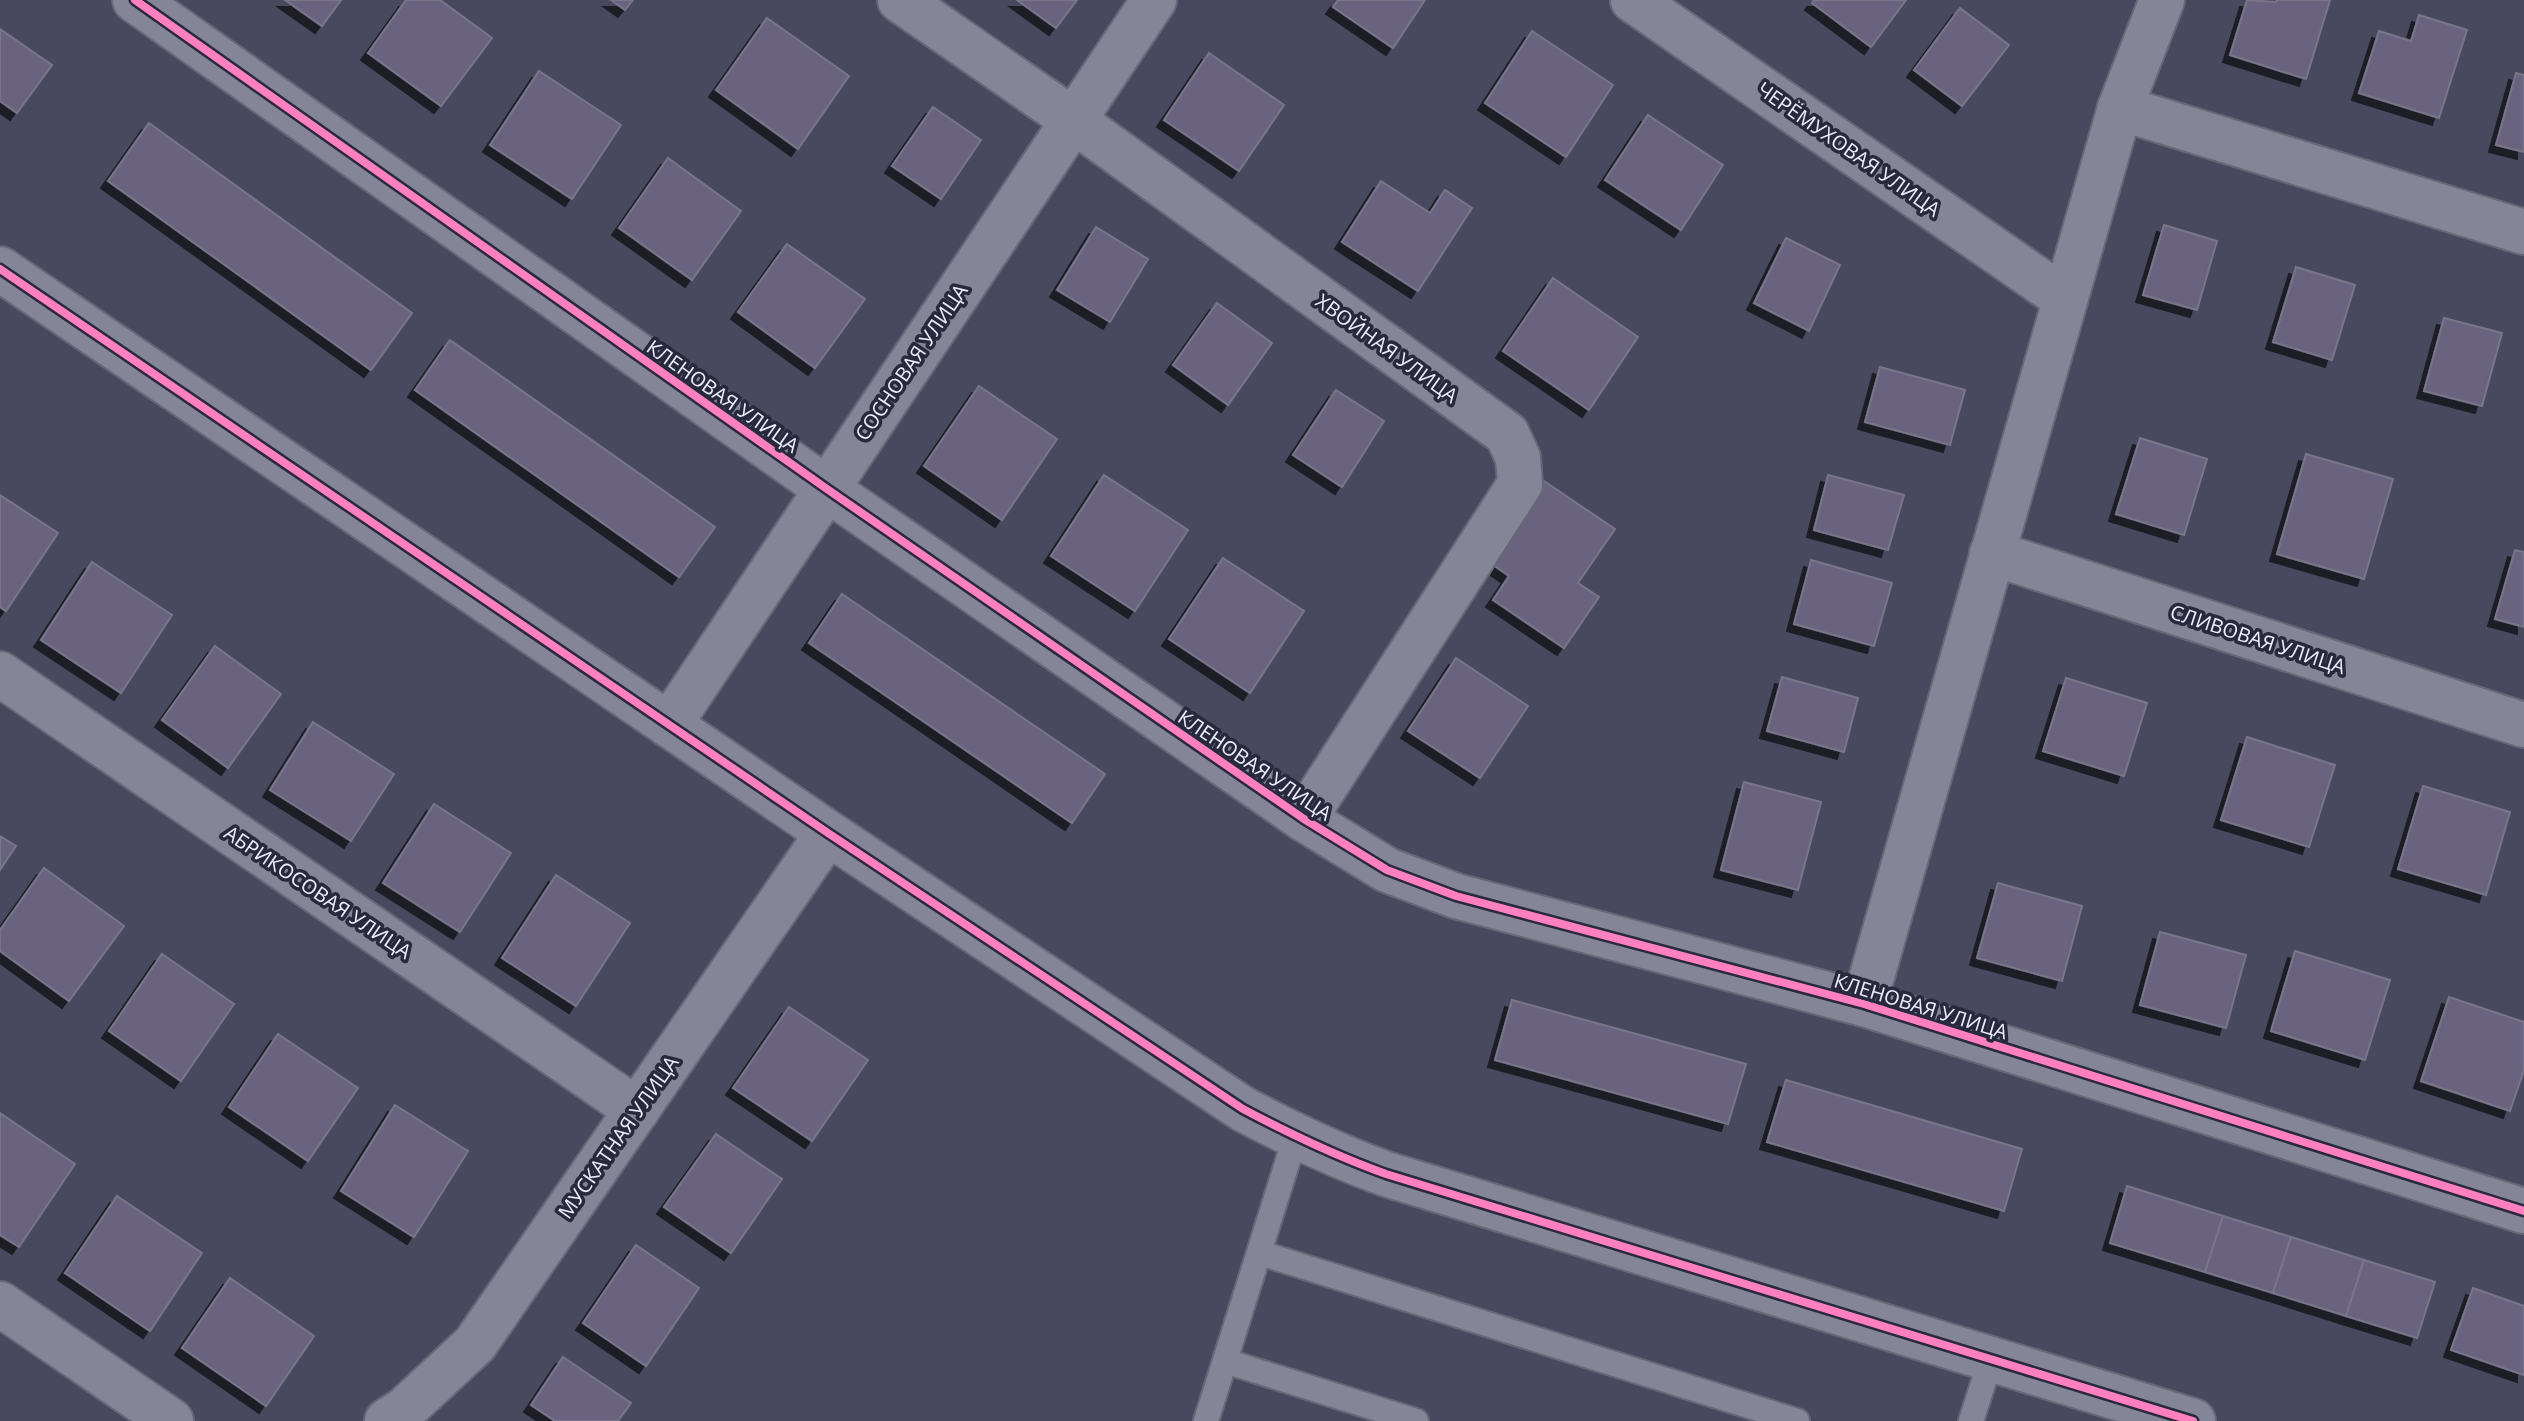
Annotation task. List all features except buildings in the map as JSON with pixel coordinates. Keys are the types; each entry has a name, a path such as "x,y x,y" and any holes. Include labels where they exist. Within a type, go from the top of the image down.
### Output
{"street":[{"name":"КЛЕНОВАЯ УЛИЦА","path":"135,0 827,489 1304,819 1387,870 1456,896 1864,1004 2524,1211"},
{"name":"ХВОЙНАЯ УЛИЦА","path":"900,0 1073,120 1507,434 1518,458 1520,484 1304,819"},
{"name":"СОСНОВАЯ УЛИЦА","path":"669,725 1154,0"},
{"name":"ЧЕРЁМУХОВАЯ УЛИЦА","path":"1633,0 2064,298"},
{"path":"1864,1004 2120,108 2162,0"},
{"path":"2120,108 2524,232"},
{"path":"0,269 828,833 1243,1109 1295,1138 1386,1174 2193,1421"},
{"name":"СЛИВОВАЯ УЛИЦА","path":"1992,553 2524,725"},
{"name":"АБРИКОСОВАЯ УЛИЦА","path":"0,674 637,1110"},
{"name":"МУСКАТНАЯ УЛИЦА","path":"387,1421 404,1410 475,1344 828,833"},
{"path":"0,1304 171,1421"}],"lane":[{"path":"1206,1421 1295,1138"},
{"path":"1260,1253 1797,1421"},
{"path":"1971,1421 1991,1359"},
{"path":"1225,1361 1416,1421"}],"cycle path":[{"path":"135,0 827,489 1304,819 1387,870 1456,896 1864,1004 2524,1211"},
{"path":"0,269 828,833 1243,1109 1313,1144 1386,1174 2193,1421"}]}
